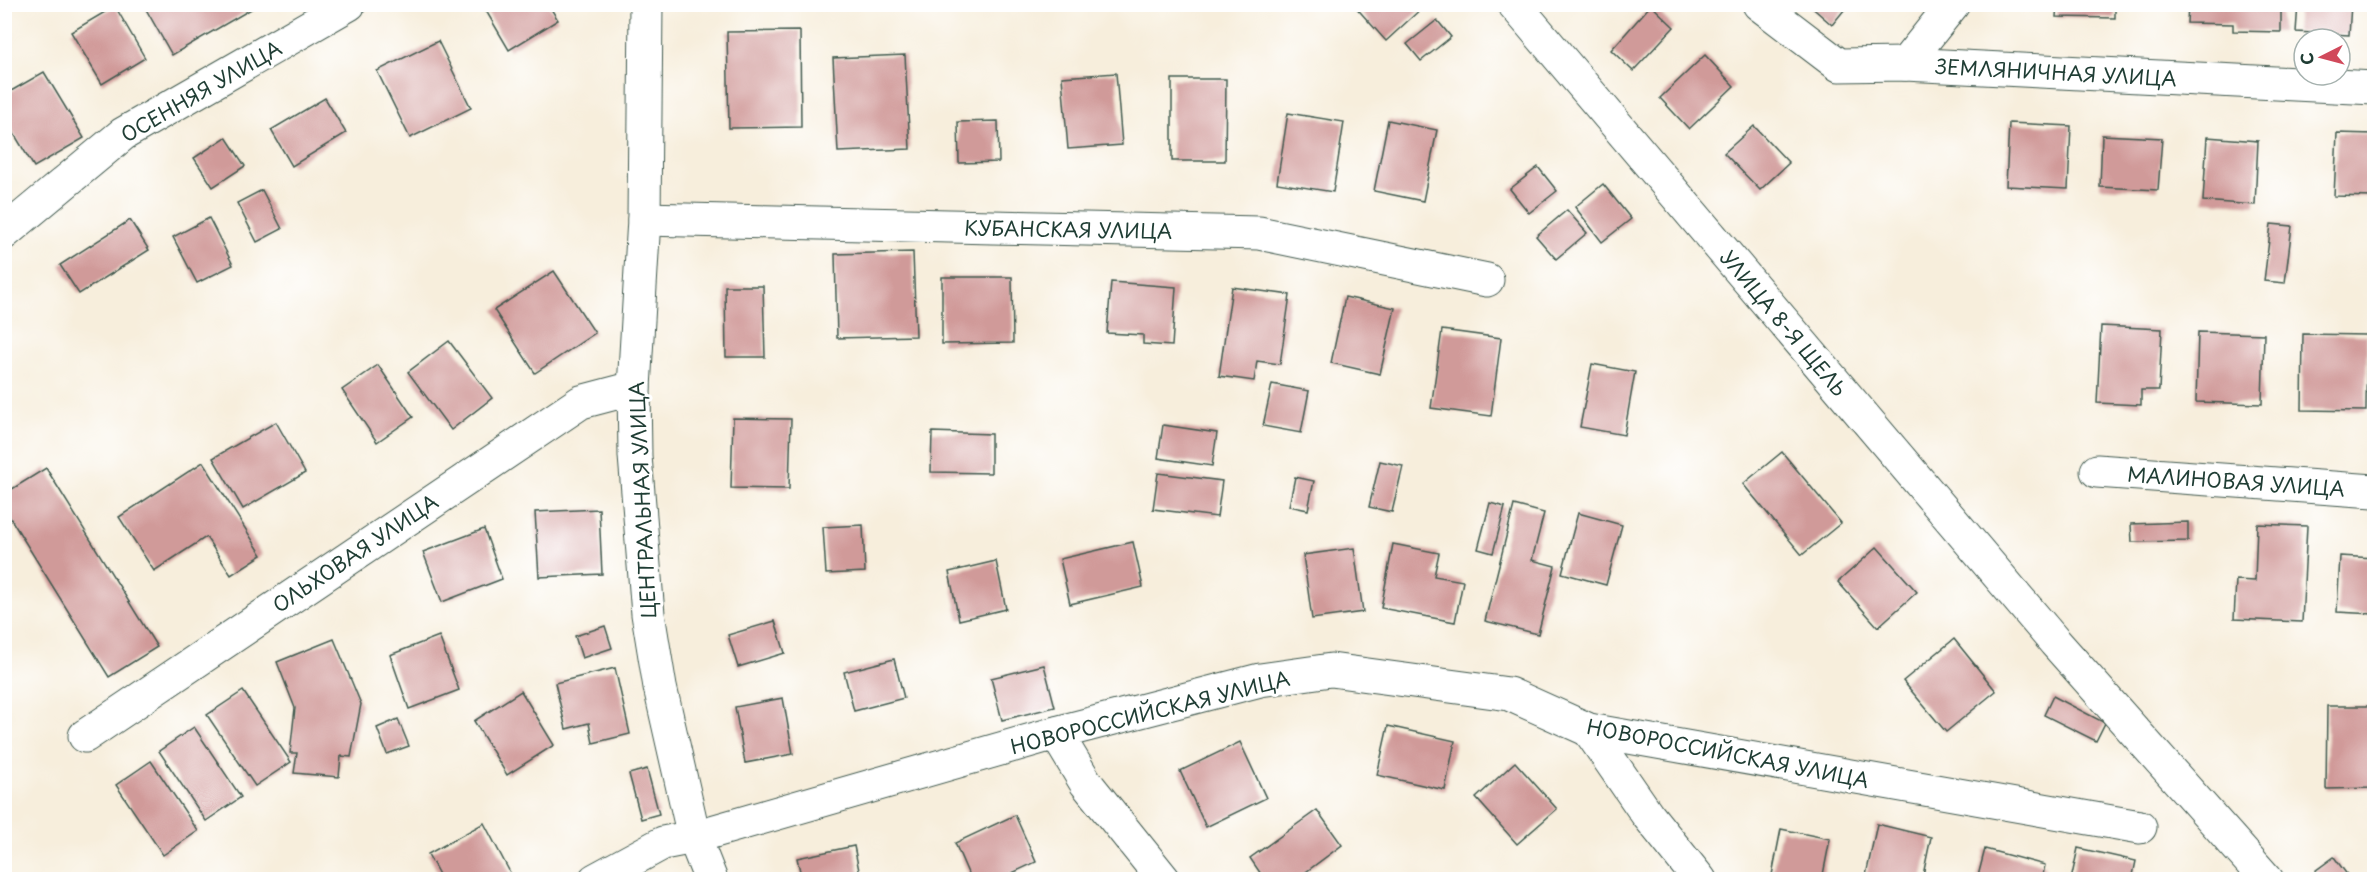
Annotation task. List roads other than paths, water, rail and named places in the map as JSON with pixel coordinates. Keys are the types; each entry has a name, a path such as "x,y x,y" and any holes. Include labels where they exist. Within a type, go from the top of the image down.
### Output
{"street":[{"name":"ОСЕННЯЯ УЛИЦА","path":"4,233 123,134 349,4"},
{"name":"ЦЕНТРАЛЬНАЯ УЛИЦА","path":"646,4 644,219 634,388 635,456 648,614 660,687 694,837 711,879"},
{"name":"УЛИЦА 8-Я ЩЕЛЬ","path":"1514,4 2055,642 2267,879"},
{"name":"ЗЕМЛЯНИЧНАЯ УЛИЦА","path":"1759,4 1839,65 1905,64 2374,88"},
{"path":"1905,64 1953,4"},
{"name":"КУБАНСКАЯ УЛИЦА","path":"644,219 1259,233 1487,280"},
{"name":"ОЛЬХОВАЯ УЛИЦА","path":"85,736 581,402 634,388"},
{"name":"МАЛИНОВАЯ УЛИЦА","path":"2097,471 2374,491"},
{"name":"НОВОРОССИЙСКАЯ УЛИЦА","path":"595,879 663,843 694,837 1056,733 1260,680 1331,669 1509,694 1590,730 2140,827"},
{"path":"1590,730 1647,814 1700,879"},
{"path":"1056,733 1086,783 1164,879"}]}
